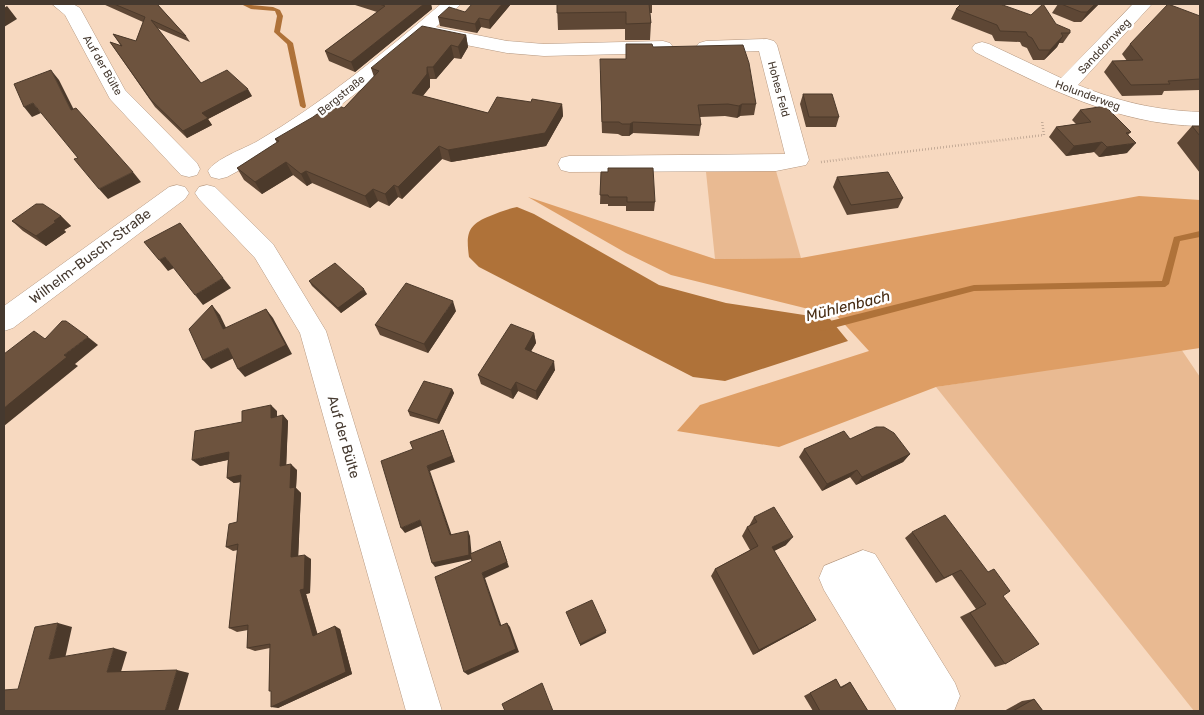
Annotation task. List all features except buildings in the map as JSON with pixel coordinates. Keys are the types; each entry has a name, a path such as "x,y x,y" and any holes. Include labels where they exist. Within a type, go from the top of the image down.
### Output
{"street":[{"name":"Auf der Bülte","path":"61,4 73,12 117,94 189,169"},
{"name":"Bergstraße","path":"213,182 244,159 312,118 452,4"},
{"name":"Sanddornweg","path":"1064,87 1143,4"},
{"name":"Hohes Feld","path":"421,30 508,47 544,50 767,45 798,160"},
{"name":"Holunderweg","path":"982,48 1064,87 1146,115 1179,120 1200,119"},
{"path":"569,164 776,163 798,160"},
{"path":"206,166 213,182 196,197 177,193 174,185 178,176 189,169 206,166"},
{"name":"Auf der Bülte","path":"213,182 264,251 313,331 424,711"},
{"name":"Wilhelm-Busch-Straße","path":"4,320 177,193"},
{"path":"918,711 836,578 863,566 942,696 936,711"}],"path":[{"path":"798,160 821,162 1044,134 1042,121"}],"shaded area":[{"path":"776,171 801,258 715,259 706,172"},
{"path":"1139,196 1200,200 1200,348 936,387 779,447 677,431 700,405 869,351 837,316 671,275 626,253 528,197 715,259 801,258"},
{"path":"517,207 534,214 659,285 726,303 830,319 848,341 725,381 693,377 479,267 469,257 468,236 472,227 482,219"},
{"path":"1181,349 1200,377 1200,711 1194,711 936,387"}],"waterway":[{"name":"Mühlenbach","path":"244,4 251,7 277,10 280,16 277,32 290,43 303,106"},
{"name":"Mühlenbach","path":"822,327 974,288 1165,284 1177,239 1200,234"}]}
